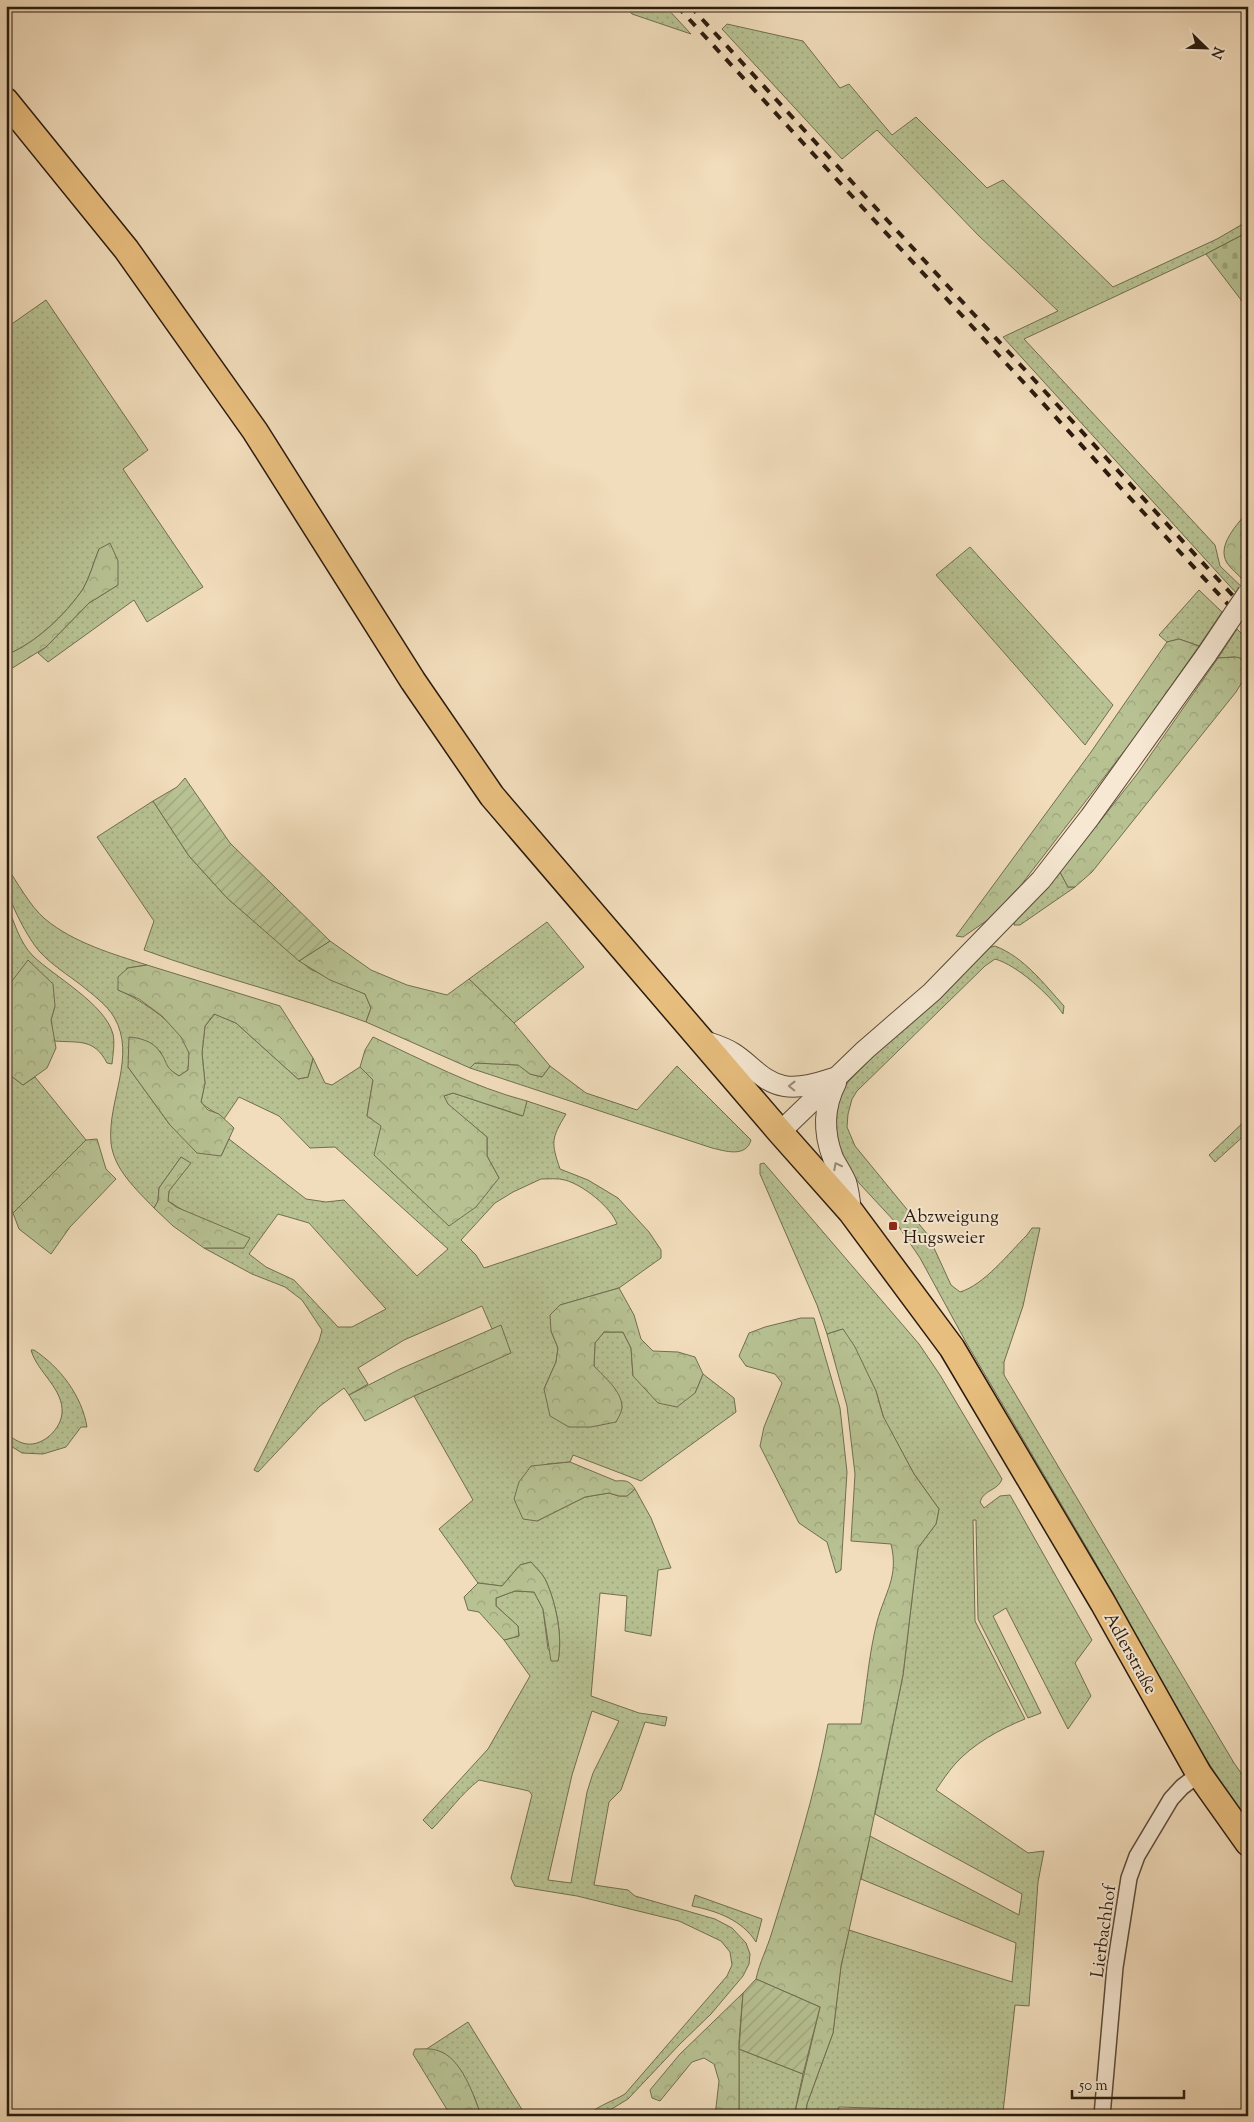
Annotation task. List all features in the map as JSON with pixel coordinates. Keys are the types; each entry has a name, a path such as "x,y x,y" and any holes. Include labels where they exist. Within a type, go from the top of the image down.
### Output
{"main road":[{"name":"Adlerstraße","path":"6,100 126,249 255,431 413,681 492,796 851,1212 952,1348 1020,1461 1199,1774 1248,1843"}],"street":[{"path":"780,1132 865,1050 932,992 1040,880 1090,817 1207,654 1248,593"},
{"path":"704,1041 730,1051 746,1062 761,1077 783,1086 807,1085 839,1077"},
{"path":"839,1077 828,1098 825,1122 827,1140 846,1183 851,1212"},
{"name":"Lierbachhof","path":"1102,2116 1115,1967 1129,1878 1137,1856 1171,1798 1199,1774"}],"green space":[{"path":"624,6 665,6 691,34 632,14"},
{"path":"727,24 803,41 840,88 849,84 892,135 916,117 987,188 1003,180 1113,287 1217,239 1248,221 1248,232 1206,254 1024,339 1215,545 1220,566 1248,593 1248,606 1003,337 1058,311 978,235 877,130 842,159 722,29"},
{"path":"1248,232 1248,309 1206,254"},
{"path":"46,300 148,450 123,469 203,587 147,622 134,600 48,662 38,653 89,603 118,585 99,549 83,589 68,609 39,636 6,655 6,328"},
{"path":"1248,511 1248,573 1243,580 1227,563 1224,549 1234,528"},
{"path":"110,543 118,561 118,585 89,603 46,647 6,672 6,655 39,636 68,609 83,589 99,549"},
{"path":"970,547 1113,705 1085,745 936,575"},
{"path":"1199,590 1222,612 1199,646 1179,639 1167,642 1159,635"},
{"path":"1237,629 1248,640 1248,681 1244,679 1246,665 1235,657 1218,658"},
{"path":"1179,639 1199,646 1139,732 1021,885 989,919 963,937 956,936 1091,752 1167,642"},
{"path":"1218,658 1240,658 1246,665 1244,679 1236,692 1092,872 1075,887 1068,887 1060,872 1138,773"},
{"path":"185,778 230,843 330,941 299,961 227,898 189,856 153,801 177,787"},
{"path":"153,801 189,856 227,898 310,969 365,994 371,1008 366,1022 144,950 154,921 97,837"},
{"path":"6,866 34,907 56,927 94,947 147,965 127,968 118,990 149,1007 180,1034 189,1054 188,1070 179,1076 168,1069 160,1051 128,1067 170,1125 221,1156 229,1139 306,1199 326,1202 344,1200 417,1276 448,1249 335,1147 310,1148 279,1116 239,1097 224,1119 201,1102 205,1083 202,1053 205,1026 215,1014 236,1023 298,1079 308,1077 313,1058 325,1083 332,1085 360,1067 373,1080 367,1116 499,1178 487,1156 487,1137 447,1104 444,1096 453,1093 522,1116 527,1101 566,1114 557,1129 554,1141 555,1153 560,1169 588,1180 618,1198 649,1232 661,1250 661,1258 619,1288 560,1305 551,1331 558,1348 556,1362 544,1389 616,1422 622,1407 609,1382 594,1367 595,1343 604,1332 623,1332 631,1348 633,1376 695,1393 703,1374 734,1398 736,1412 641,1481 573,1455 570,1462 547,1464 537,1521 585,1497 609,1493 627,1496 635,1489 651,1518 671,1568 658,1570 651,1636 625,1631 627,1596 600,1593 591,1696 639,1713 667,1717 665,1726 645,1722 621,1790 609,1802 594,1885 628,1890 635,1896 715,1919 732,1928 746,1943 750,1954 749,1964 743,1976 711,2014 628,2099 610,2110 592,2112 598,2107 625,2094 727,1976 732,1965 730,1952 721,1941 679,1921 577,1896 515,1886 511,1878 532,1795 529,1791 479,1780 466,1791 432,1829 423,1820 488,1749 530,1676 504,1640 519,1636 518,1626 496,1606 496,1598 515,1591 534,1592 543,1609 548,1649 558,1661 560,1641 553,1599 546,1581 531,1562 520,1565 502,1586 478,1583 439,1529 473,1500 414,1396 510,1353 501,1326 492,1329 482,1306 404,1340 358,1368 368,1384 349,1395 344,1388 320,1406 258,1472 254,1470 319,1341 322,1330 302,1300 285,1287 252,1274 204,1248 244,1248 168,1201 169,1191 190,1163 181,1157 159,1188 158,1201 154,1208 121,1171 111,1143 113,1111 122,1063 123,1047 120,1032 114,1017 103,1004 50,961 35,946 11,901 6,885","holes":["541,1179 562,1179 580,1187 603,1204 614,1217 617,1224 484,1268 476,1255 461,1240 495,1203","278,1214 309,1223 386,1309 352,1327 338,1327 294,1280 266,1267 249,1254","592,1711 619,1721 593,1773 587,1792 571,1883 548,1880 572,1775"]},
{"path":"1060,872 1068,887 1075,887 1020,925 1014,925 1015,920"},
{"path":"6,901 17,930 33,956 90,1002 108,1023 114,1037 112,1064 107,1063 97,1049 85,1043 54,1041 51,1020 55,1006 10,994 11,1010 6,1015"},
{"path":"547,922 584,967 514,1023 469,979"},
{"path":"330,941 371,970 407,985 447,995 469,979 514,1023 550,1066 542,1077 530,1074 518,1065 475,1063 470,1068 366,1022 371,1008 365,994 330,980 299,961"},
{"path":"995,946 1015,957 1041,980 1064,1006 1063,1014 1050,998 1023,974 1004,962 995,959 985,966 857,1091 852,1099 847,1127 855,1146 928,1235 951,1285 960,1292 987,1276 1032,1228 1040,1228 1023,1306 1004,1362 1004,1375 1234,1763 1248,1783 1248,1823 1191,1736 1094,1560 967,1344 920,1258 897,1224 859,1183 841,1157 834,1125 838,1100 848,1082 905,1023 984,949"},
{"path":"28,960 53,984 55,1006 51,1020 56,1048 47,1068 23,1085 6,1072 6,1015 11,1010 12,981"},
{"path":"147,965 280,1006 313,1058 308,1077 298,1079 236,1023 214,1014 205,1026 202,1053 205,1083 201,1102 208,1110 219,1114 234,1128 221,1156 197,1153 170,1125 128,1067 129,1037 142,1039 154,1045 163,1056 168,1067 179,1076 188,1070 189,1053 181,1037 162,1016 139,999 118,990 118,977 128,968"},
{"path":"373,1037 468,1081 527,1101 523,1116 453,1093 444,1096 448,1104 487,1137 487,1156 499,1178 476,1207 449,1226 374,1155 381,1126 367,1116 373,1080 360,1067 365,1050"},
{"path":"475,1063 519,1065 530,1074 542,1077 550,1066 586,1093 637,1110 677,1066 751,1140 745,1149 740,1151 729,1152 712,1148 470,1068"},
{"path":"6,1072 23,1085 35,1077 86,1140 13,1213 6,1195"},
{"path":"1248,1118 1248,1132 1215,1162 1209,1155"},
{"path":"97,1139 106,1169 116,1179 70,1227 51,1254 19,1229 13,1213 86,1140"},
{"path":"181,1157 191,1163 169,1191 168,1201 176,1207 250,1238 244,1248 204,1248 173,1226 154,1208 158,1201 159,1188"},
{"path":"764,1163 919,1344 940,1375 1002,1479 998,1486 984,1495 980,1502 984,1508 1000,1496 1010,1495 1092,1640 1075,1663 1091,1696 1068,1729 1006,1608 993,1616 1041,1713 1028,1718 978,1619 976,1520 973,1520 975,1621 1025,1719 997,1732 970,1750 947,1773 936,1790 1028,1853 1044,1851 1038,1882 1029,2006 1015,2005 1003,2112 839,2107 837,2116 805,2116 807,2104 833,2033 841,1966 849,1930 1012,1982 1016,1943 861,1879 870,1836 1019,1915 1022,1894 875,1814 903,1675 918,1548 936,1524 939,1509 914,1474 884,1419 876,1391 843,1329 827,1334 817,1305 760,1174 760,1164"},
{"path":"619,1288 634,1315 641,1339 653,1351 678,1352 695,1357 703,1374 695,1393 677,1407 658,1403 633,1376 631,1348 623,1332 604,1332 595,1343 594,1366 619,1395 622,1407 621,1413 616,1422 591,1427 569,1427 550,1416 544,1389 556,1362 558,1348 551,1331 550,1315 560,1305"},
{"path":"801,1318 814,1318 840,1408 847,1472 841,1570 836,1573 827,1542 799,1523 760,1446 764,1427 782,1383 775,1374 746,1366 739,1356 749,1333"},
{"path":"501,1325 511,1353 414,1396 365,1421 349,1395 400,1369"},
{"path":"843,1329 855,1347 876,1391 883,1416 914,1474 939,1509 936,1524 918,1548 903,1675 841,1966 833,2033 807,2104 805,2116 794,2116 820,2007 756,1979 803,1829 817,1777 828,1724 861,1724 874,1634 890,1584 893,1566 891,1544 851,1541 855,1474 847,1406 827,1334"},
{"path":"31,1350 34,1350 53,1365 68,1383 80,1404 87,1427 81,1427 66,1447 43,1454 22,1453 6,1443 6,1433 16,1440 27,1444 39,1442 55,1430 61,1419 62,1413 59,1396 34,1358"},
{"path":"570,1462 616,1481 627,1482 635,1489 627,1496 609,1493 585,1497 537,1521 523,1519 514,1499 519,1482 531,1466"},
{"path":"531,1562 545,1578 553,1599 560,1641 558,1661 551,1661 543,1609 534,1592 515,1591 496,1598 496,1606 518,1626 519,1636 504,1640 479,1612 468,1610 464,1597 478,1583 502,1586 520,1565"},
{"path":"695,1895 762,1919 756,1942 736,1922 720,1914 692,1906"},
{"path":"756,1979 820,2007 803,2074 739,2049 743,1993"},
{"path":"743,1993 739,2042 739,2116 715,2116 719,2081 714,2064 704,2058 692,2062 660,2101 652,2098 650,2090 680,2054"},
{"path":"468,2022 526,2116 481,2116 474,2096 425,2050"},
{"path":"415,2049 436,2050 454,2061 466,2078 481,2116 451,2116 413,2054"},
{"path":"739,2049 803,2074 794,2116 739,2116"}],"railway":[{"path":"677,6 1248,626"},
{"path":"690,6 1248,612"}],"place":[{"name":"Abzweigung Hugsweier","path":"893,1226"}]}
